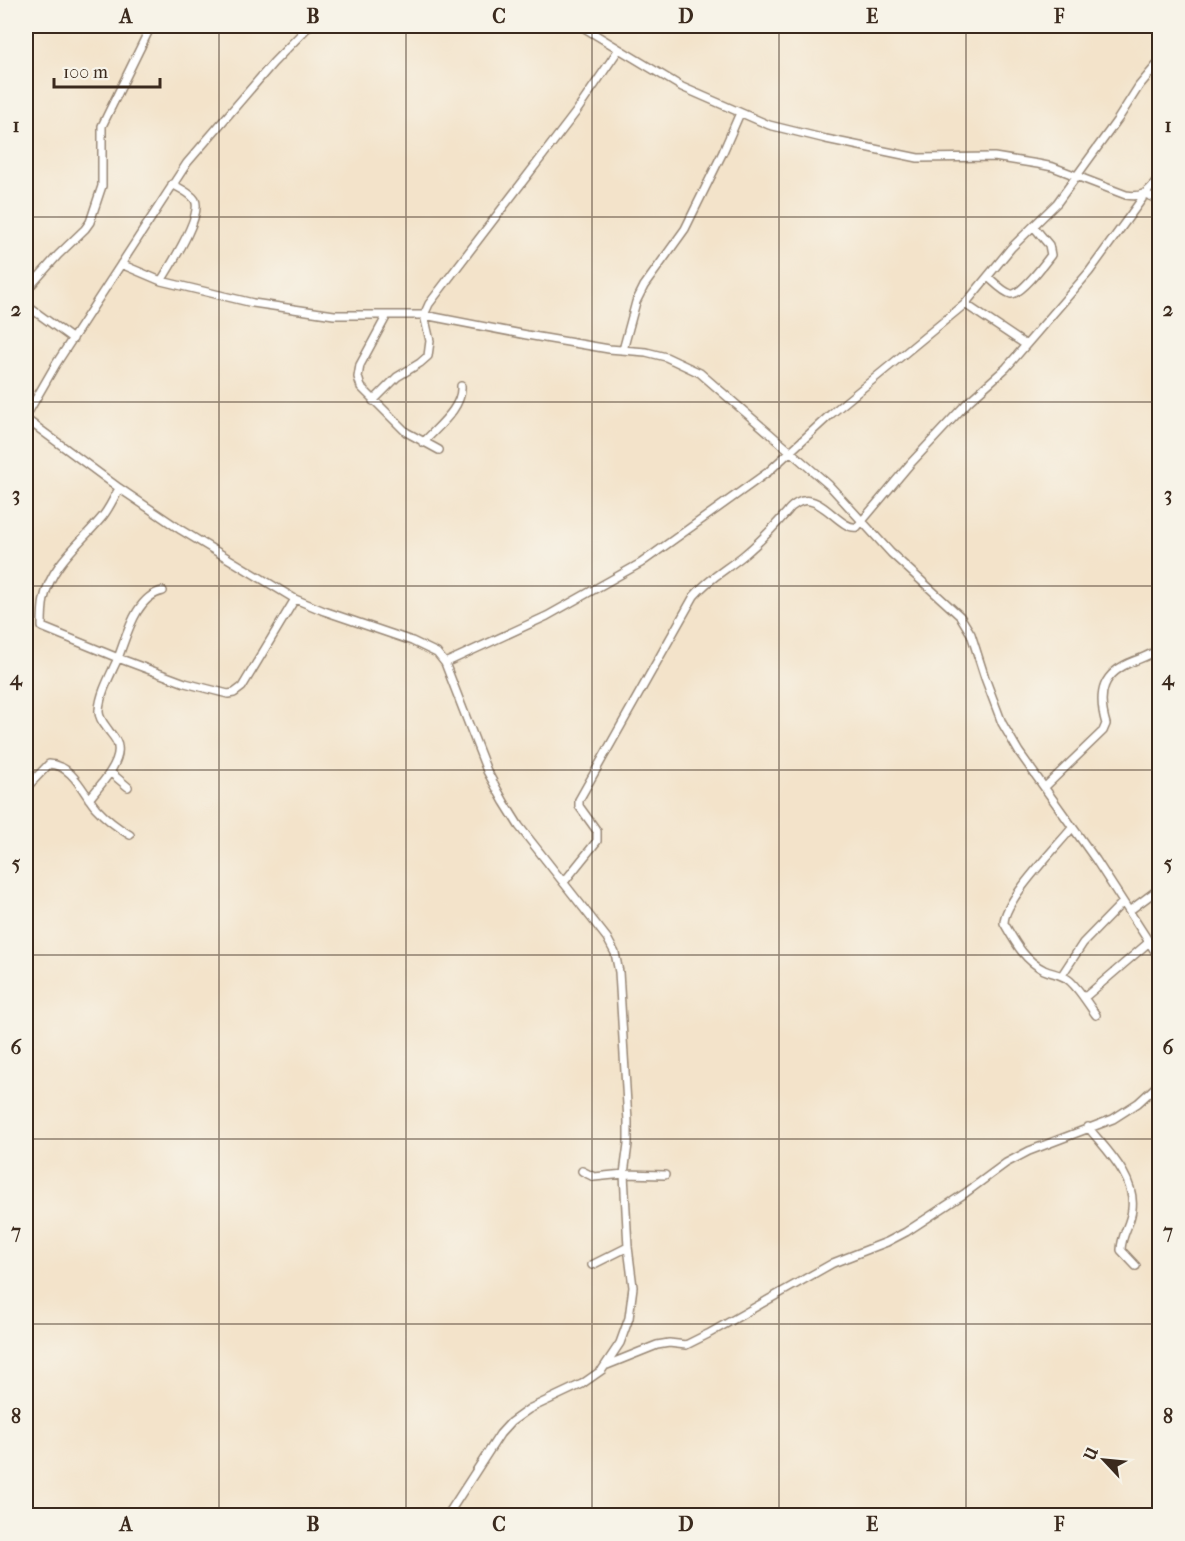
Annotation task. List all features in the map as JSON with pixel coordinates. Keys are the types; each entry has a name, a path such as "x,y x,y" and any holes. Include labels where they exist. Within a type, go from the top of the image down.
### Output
{"street":[{"path":"26,291 90,222 102,186 102,126 152,26"},
{"path":"309,26 223,120 172,184 73,339 26,418 119,488 181,530 295,598 324,611 412,641 437,653 445,663 487,771 519,826 594,919 611,944 619,972 628,1121 624,1174 633,1303 620,1343 607,1365"},
{"path":"581,26 682,87 769,125 918,158 994,157 1053,167 1126,195 1144,194 1160,200"},
{"path":"373,401 397,377 428,356 430,341 424,315 429,304 576,112 618,49"},
{"path":"445,663 547,616 642,563 768,472 831,414 965,304 1011,248 1057,203 1118,119 1138,86 1160,61"},
{"path":"623,350 633,310 640,294 685,229 740,113"},
{"path":"564,882 597,841 597,831 579,806 579,800 694,596 707,581 743,556 769,533 788,510 798,503 806,500 818,503 850,528 857,527 910,464 1026,345 1098,261 1144,194 1160,178"},
{"path":"161,281 185,238 196,212 195,201 189,194 172,184"},
{"path":"988,276 1010,294 1016,294 1024,287 1051,255 1049,245 1034,227"},
{"path":"121,264 161,281 243,301 297,311 386,316 424,315 527,335 646,352 666,357 700,373 829,485 891,553 960,616 970,634 1002,723 1019,752 1160,959"},
{"path":"965,304 1026,345"},
{"path":"26,305 73,339"},
{"path":"386,316 358,369 361,387 406,432 439,450"},
{"path":"423,443 458,403 462,394 461,386"},
{"path":"119,488 102,516 73,548 52,578 44,598 42,627 185,683 228,694 242,687 295,598"},
{"path":"89,799 110,772 118,753 118,746 101,720 99,712 105,688 144,601 154,593 163,591"},
{"path":"1045,787 1103,732 1106,724 1101,704 1105,682 1123,666 1146,657 1160,648"},
{"path":"26,788 45,767 53,764 71,774 108,820 130,835"},
{"path":"110,772 128,788"},
{"path":"1072,828 1017,893 1004,920 1019,949 1031,962 1071,981 1096,1015"},
{"path":"1129,911 1160,888"},
{"path":"1062,975 1083,943 1123,902"},
{"path":"1084,998 1148,943"},
{"path":"447,1515 489,1451 512,1422 529,1409 582,1384 607,1365 621,1361 636,1352 669,1342 686,1344 708,1334 833,1263 887,1242 906,1232 1014,1159 1088,1127 1108,1122 1126,1112 1160,1083"},
{"path":"1088,1127 1115,1160 1126,1179 1132,1210 1124,1232 1121,1250 1136,1266"},
{"path":"582,1171 594,1177 624,1174 665,1175"},
{"path":"592,1265 628,1247"}]}
